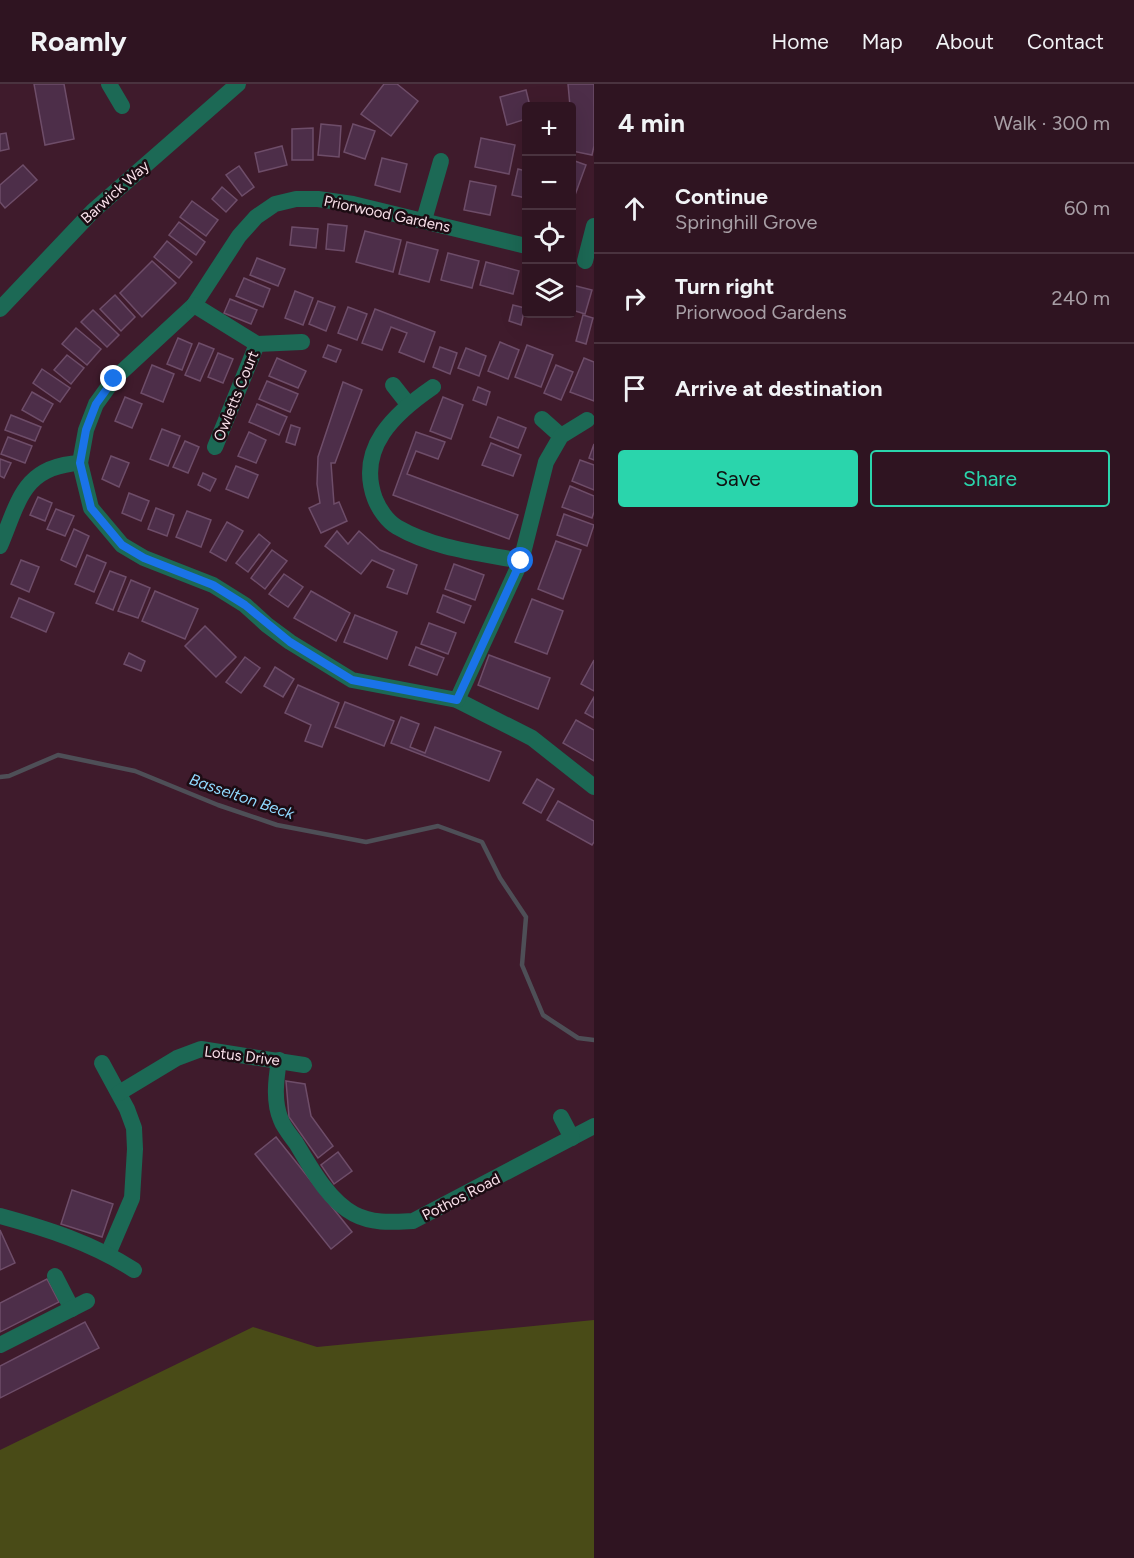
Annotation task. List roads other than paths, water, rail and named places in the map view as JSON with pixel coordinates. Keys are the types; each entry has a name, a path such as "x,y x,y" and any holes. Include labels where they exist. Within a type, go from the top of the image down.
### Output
{"street":[{"path":"109,84 122,106"},
{"name":"Barwick Way","path":"0,309 93,211 238,84"},
{"path":"424,220 441,161"},
{"name":"Priorwood Gardens","path":"522,245 353,204 318,199 296,199 275,204 256,217 239,236 194,305 114,379 96,404 86,430 80,463 91,508 122,545 144,558 213,585 245,605 290,642 352,680 457,700 532,738 594,787"},
{"path":"584,260 594,226"},
{"name":"Owletts Court","path":"194,305 257,345 302,342"},
{"name":"Owletts Court","path":"215,447 257,345"},
{"path":"393,385 408,404"},
{"path":"433,387 408,404 390,423 376,444 368,471 371,490 378,509 396,526 444,546 521,561"},
{"path":"542,419 561,436"},
{"path":"457,700 521,561 546,462 561,436 587,420"},
{"path":"0,546 29,483 42,472 60,464 80,463"},
{"name":"Lotus Drive","path":"119,1093 177,1058 201,1049 304,1065"},
{"name":"Pothos Road","path":"279,1060 275,1086 281,1121 321,1182 341,1204 354,1214 368,1220 413,1221 594,1126"},
{"path":"102,1064 119,1093 134,1128 135,1176 132,1198 108,1254"},
{"path":"561,1117 572,1138"},
{"path":"0,1216 60,1233 108,1254 134,1270"},
{"path":"0,1345 80,1305 55,1276"}],"waterway":[{"name":"Basselton Beck","path":"0,777 9,776 58,755 135,771 218,805 277,825 366,842 438,826 482,842 500,878 526,917 522,965 543,1015 578,1038 594,1040"}]}
